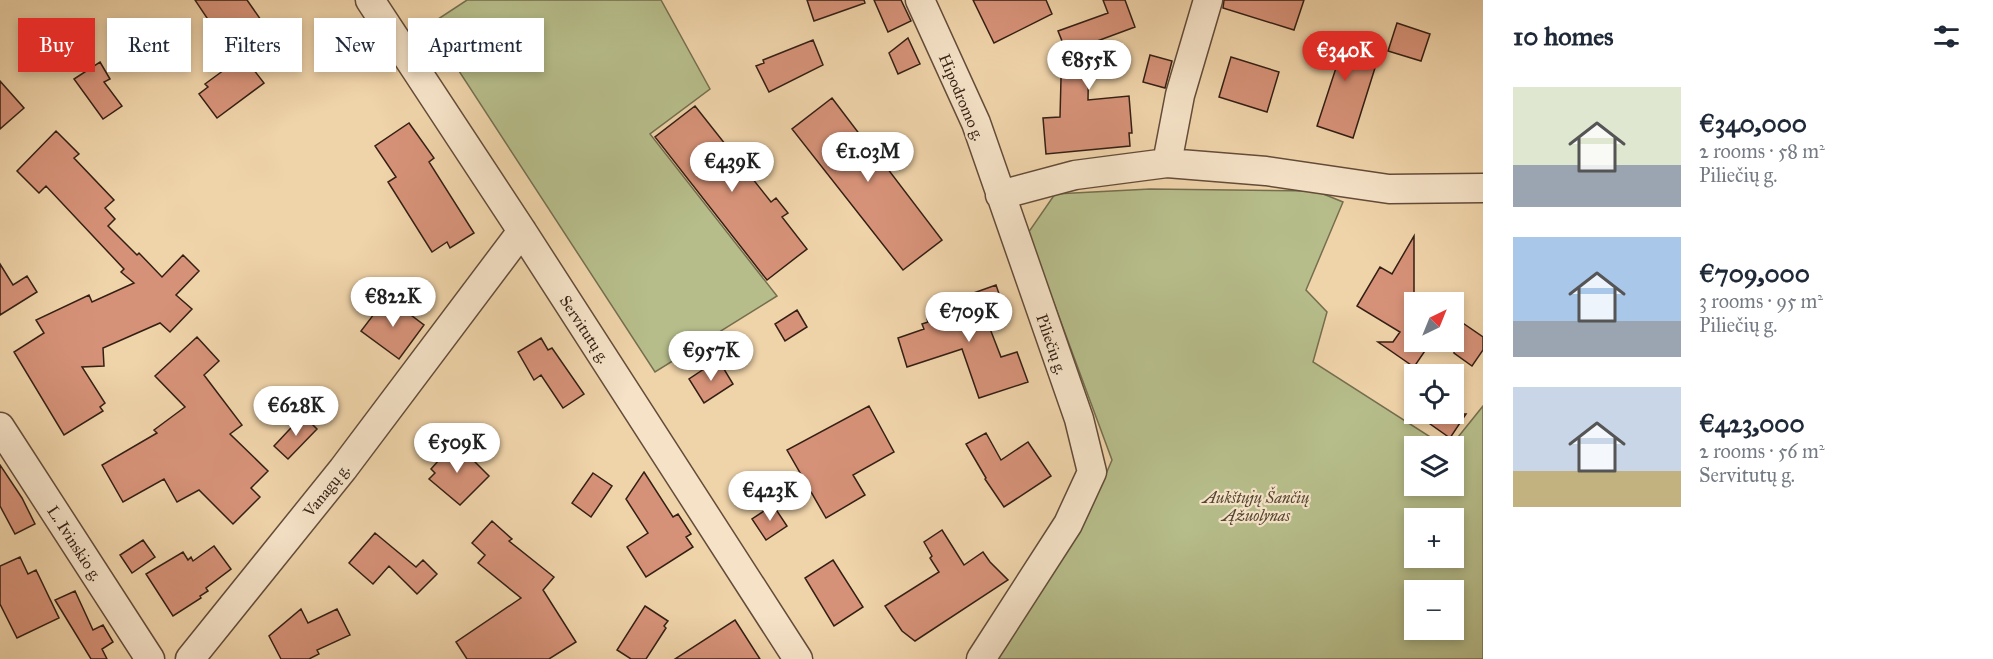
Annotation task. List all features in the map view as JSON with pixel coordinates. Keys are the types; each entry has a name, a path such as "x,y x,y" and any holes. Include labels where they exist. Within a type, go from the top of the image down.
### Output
{"street":[{"name":"Servitutų g.","path":"370,0 798,659"},
{"name":"Hipodromo g.","path":"920,0 976,123 1000,195"},
{"path":"1167,163 1180,95 1208,0"},
{"path":"1000,195 1074,175 1167,163 1266,171 1389,189 1483,188"},
{"name":"Piliečių g.","path":"981,659 1068,524 1092,472 1078,419 1000,195"},
{"name":"Vanagų g.","path":"190,659 344,469 522,231"},
{"name":"L. Ivinskio g.","path":"0,427 150,659"}],"green space":[{"path":"467,0 661,0 710,89 650,134 777,296 655,372 460,72 544,72 544,18 440,18"},
{"name":"Aukštųjų Šančių Ąžuolynas","path":"1150,189 1316,191 1343,202 1306,290 1327,312 1313,362 1404,420 1404,424 1410,424 1429,436 1404,436 1404,496 1464,496 1464,436 1459,436 1483,406 1483,659 998,659 1089,513 1112,460 1028,233 1055,194"}],"building":[{"path":"195,0 247,0 260,18 207,18"},
{"path":"807,0 864,0 865,3 814,21"},
{"path":"874,0 901,0 911,21 888,32"},
{"path":"973,0 1046,0 1052,14 994,43"},
{"path":"1103,0 1125,0 1135,27 1089,44 1088,100 1129,96 1132,133 1129,133 1130,146 1046,154 1043,118 1060,117 1062,41 1058,31 1108,13"},
{"path":"1224,0 1304,0 1294,30 1223,8"},
{"path":"1397,23 1430,34 1421,61 1388,51"},
{"path":"1320,33 1380,52 1353,138 1317,126 1336,68 1311,60"},
{"path":"908,38 920,64 898,74 889,53"},
{"path":"813,40 823,65 769,92 756,66 764,63 763,60"},
{"path":"1150,55 1172,61 1165,88 1143,82"},
{"path":"1231,57 1279,72 1267,112 1219,97"},
{"path":"100,62 110,79 104,82 122,106 103,119 74,79 85,72 95,72 95,65"},
{"path":"221,72 255,72 264,83 217,118 199,94 208,87 205,84"},
{"path":"0,81 24,108 0,129"},
{"path":"832,98 873,152 890,138 903,156 887,168 942,240 903,270 792,129"},
{"path":"695,106 771,202 776,198 788,213 782,217 807,249 767,280 655,137"},
{"path":"409,123 434,158 429,162 474,233 450,248 447,242 432,252 388,182 396,177 375,146"},
{"path":"56,131 79,154 74,158 114,200 105,208 115,219 108,226 137,255 139,253 162,277 183,255 199,271 176,295 192,309 170,332 160,323 103,348 104,366 82,367 105,403 100,407 103,411 64,435 14,352 44,333 36,320 89,295 92,302 134,283 121,272 124,269 46,186 39,193 17,171"},
{"path":"1414,236 1414,292 1404,292 1404,352 1424,352 1416,364 1410,364 1378,342 1393,342 1400,332 1357,306 1380,267 1392,274"},
{"path":"0,264 13,285 27,276 37,292 0,315"},
{"path":"996,285 1006,314 987,321 1001,357 1017,352 1028,382 979,398 962,349 907,367 898,338 924,329 922,324 928,322 927,319 971,305 968,295"},
{"path":"387,297 424,325 399,359 361,331"},
{"path":"797,310 807,327 785,341 775,324"},
{"path":"1464,324 1483,337 1483,350 1472,366 1454,353 1464,352"},
{"path":"197,337 219,361 204,375 242,425 230,434 268,471 251,488 260,497 233,524 199,490 177,502 164,479 123,502 102,465 157,433 154,430 185,407 155,376"},
{"path":"541,338 548,350 552,348 584,394 563,408 541,375 534,380 518,352"},
{"path":"713,363 716,368 721,364 733,384 704,403 689,379"},
{"path":"869,406 894,452 853,475 865,495 826,518 787,450"},
{"path":"303,415 317,429 288,459 274,446"},
{"path":"1430,424 1459,424 1451,436 1447,436"},
{"path":"986,433 1001,460 1028,442 1051,476 1004,507 985,479 966,444"},
{"path":"454,441 489,476 460,505 429,479 435,473 431,469 439,460 437,458"},
{"path":"0,465 22,498 35,524 15,534 0,506"},
{"path":"644,472 673,517 678,514 691,534 686,537 693,547 646,577 627,547 648,533 626,499"},
{"path":"593,473 612,486 591,517 572,503"},
{"path":"773,505 787,526 766,540 752,519"},
{"path":"492,521 512,539 509,541 554,577 543,590 576,642 549,659 467,659 456,642 521,598 478,563 485,555 472,543"},
{"path":"942,530 964,565 983,552 1008,580 915,641 902,631 885,606 939,572 924,542"},
{"path":"375,533 416,567 423,560 437,574 417,594 389,566 373,584 349,563"},
{"path":"143,540 155,557 132,573 120,555"},
{"path":"214,546 231,569 206,588 208,591 200,596 201,598 173,616 146,574 183,552 188,560 191,557 193,561"},
{"path":"20,557 28,574 36,570 59,618 17,638 0,604 0,566"},
{"path":"833,560 863,607 834,626 805,578"},
{"path":"75,591 93,630 103,625 113,642 102,649 107,659 91,659 55,600"},
{"path":"645,606 668,621 646,659 631,659 617,650"},
{"path":"301,609 308,623 337,609 350,635 317,650 319,654 309,659 281,659 269,636"},
{"path":"735,620 760,659 675,659"}]}
